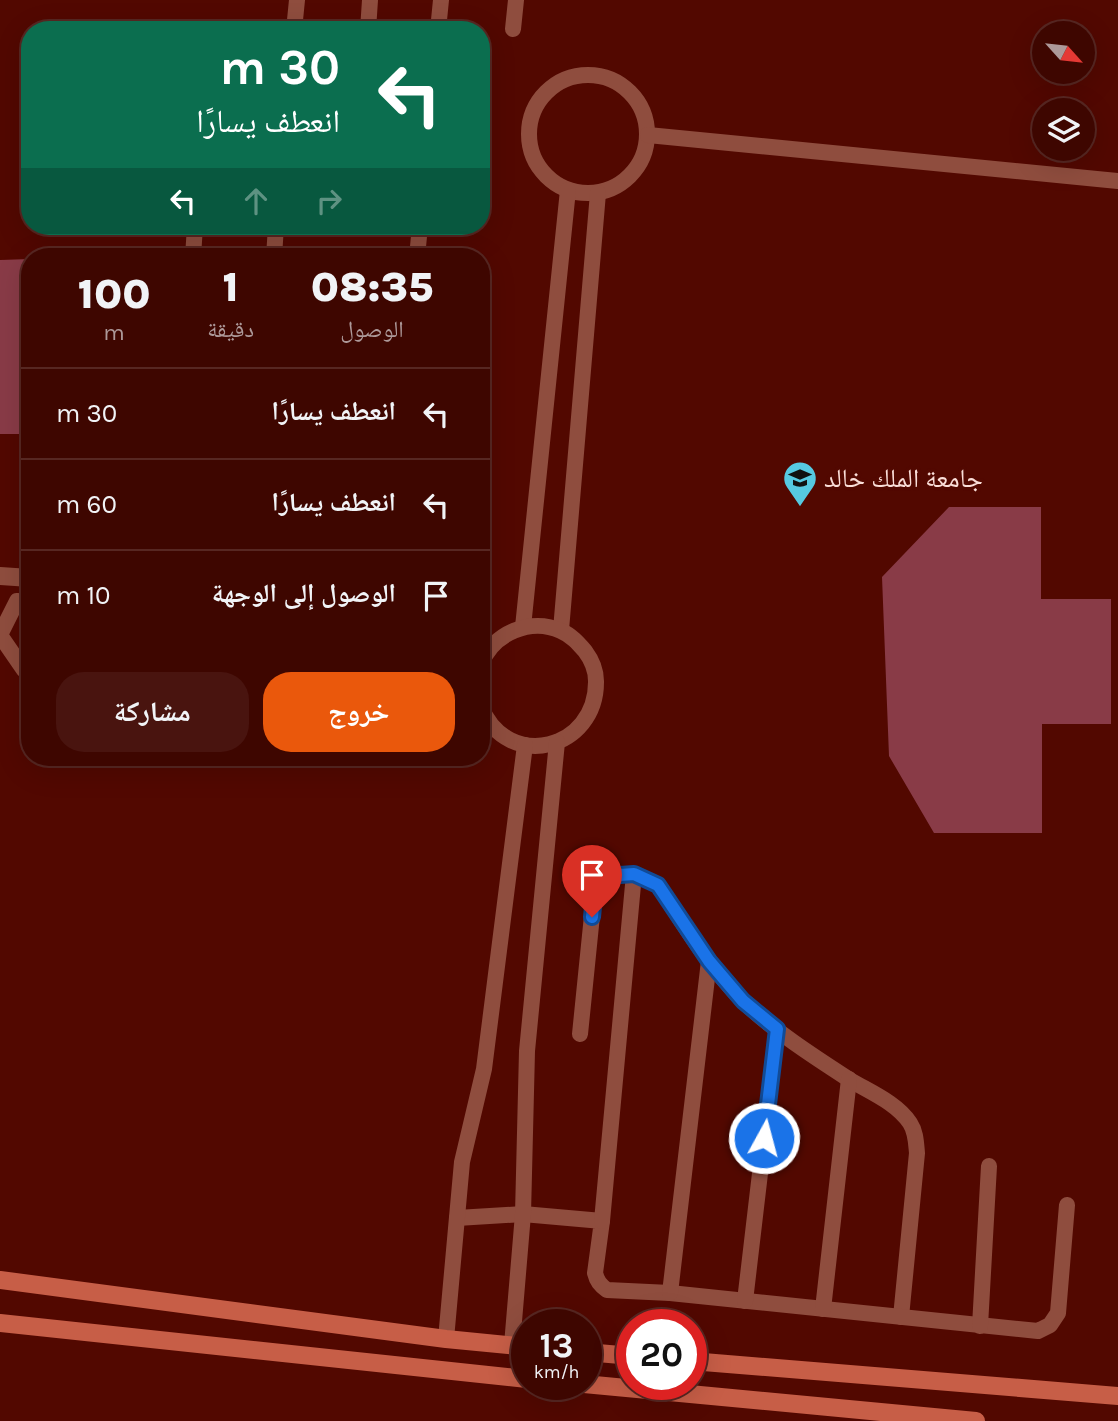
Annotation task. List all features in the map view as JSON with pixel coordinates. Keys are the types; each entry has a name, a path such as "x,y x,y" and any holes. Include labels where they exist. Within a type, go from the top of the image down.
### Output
{"main road":[{"path":"0,1280 511,1345"},
{"path":"0,1323 511,1377"},
{"path":"707,1362 1118,1396"},
{"path":"602,1386 976,1421"}],"street":[{"path":"0,576 21,577"}],"lane":[{"path":"295,21 297,0"},
{"path":"369,21 370,0"},
{"path":"439,21 441,0"},
{"path":"513,29 516,0"},
{"path":"585,74 601,75 617,81 629,91 639,104 648,135 644,155 633,173 618,186 598,193 583,194 552,183 540,171 528,139 529,122 543,94 555,84 585,74"},
{"path":"648,135 1118,181"},
{"path":"523,627 568,190"},
{"path":"561,630 598,193"},
{"path":"21,601 17,601 0,635 21,666"},
{"path":"490,649 506,634 523,627 542,626 561,630 577,641 590,657 596,677 596,697 588,717 575,732 557,742 541,746 525,745 509,739 490,723"},
{"path":"520,1309 527,1051 557,742"},
{"path":"446,1339 462,1162 484,1069 525,745"},
{"path":"634,874 595,1273 601,1286 607,1290 670,1293 1038,1331 1050,1325 1058,1313 1067,1205"},
{"path":"580,1034 595,886 606,876 634,874 658,885 709,961 743,1001 777,1029 900,1111 911,1124 916,1137 917,1153 901,1317"},
{"path":"670,1293 709,961"},
{"path":"745,1301 777,1029"},
{"path":"823,1309 849,1079"},
{"path":"980,1326 989,1166"},
{"path":"457,1218 523,1214 602,1221"}],"building":[{"path":"21,259 21,434 0,434 0,260"},
{"path":"949,507 1041,507 1041,599 1111,599 1111,724 1042,724 1042,833 934,833 889,756 882,577"}],"place":[{"name":"جامعة الملك خالد","path":"800,508"}],"route":[{"path":"592,917 595,886 606,876 634,874 658,885 709,961 743,1001 777,1029 764,1138"}]}
